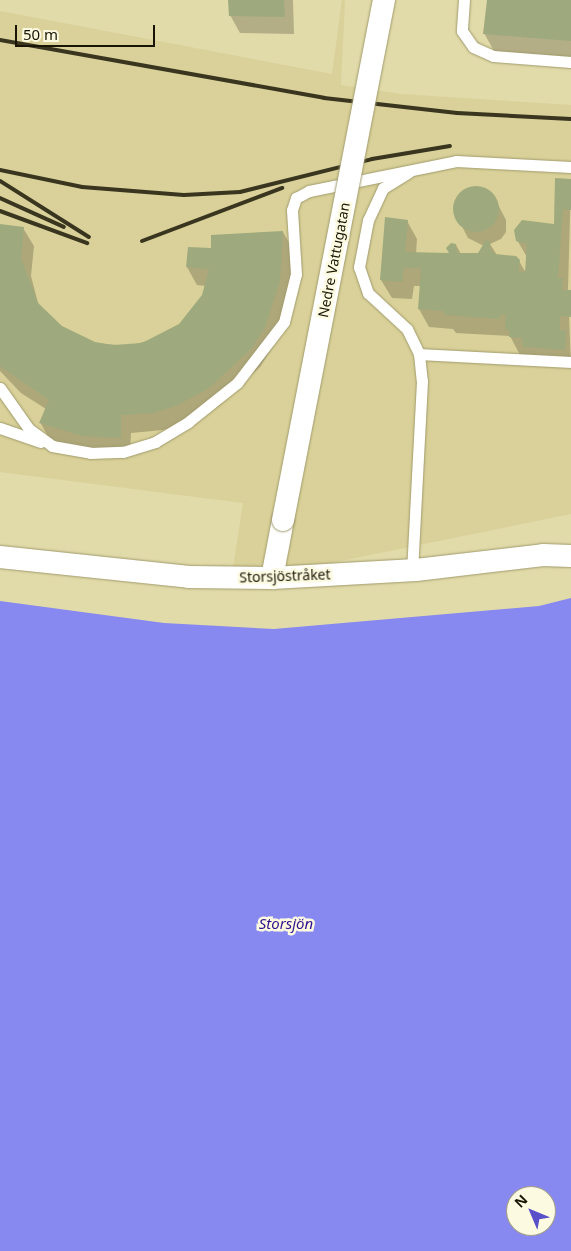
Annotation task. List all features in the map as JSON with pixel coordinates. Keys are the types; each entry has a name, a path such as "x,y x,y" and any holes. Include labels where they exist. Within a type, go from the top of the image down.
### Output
{"street":[{"name":"Nedre Vattugatan","path":"272,578 384,0"},
{"name":"Storsjöstråket","path":"0,557 189,577 272,578 412,570 543,555 571,556"}],"lane":[{"path":"464,0 462,31 473,47 494,56 571,62"},
{"path":"0,428 52,446 90,453 123,452 155,442 210,406 237,383 284,322 296,274 292,210 296,198 309,191 417,167 456,161 571,167"},
{"path":"412,570 422,381 418,354 407,329 368,294 359,267 368,220 383,188 417,167"},
{"path":"418,354 571,362"},
{"path":"0,388 29,429 52,446"}],"shaded area":[{"path":"342,0 345,0 341,85 401,94 571,105 571,514 316,566 233,568 243,503 0,472 0,11 332,74"}],"water":[{"name":"Storsjön","path":"571,598 571,1251 0,1251 0,601 164,623 274,629 539,606"}],"building":[{"path":"228,0 284,0 285,17 229,16"},
{"path":"487,0 571,0 571,41 483,34"},
{"path":"555,178 571,179 571,210 563,209 558,278 563,278 562,290 571,290 571,317 560,316 560,330 566,331 565,350 523,347 522,338 509,337 509,330 505,329 506,315 501,314 500,319 444,315 445,311 418,309 421,268 404,268 402,282 380,280 385,217 408,220 405,252 449,253 446,248 451,243 456,244 457,253 478,253 486,240 490,242 490,249 495,254 516,256 520,260 518,271 525,272 527,244 516,241 514,230 522,220 554,224"},
{"path":"472,186 480,186 489,190 495,196 499,209 495,222 489,228 480,232 472,232 463,228 457,222 453,213 453,205 457,196 463,190"},
{"path":"0,224 24,227 21,258 38,303 62,326 95,342 113,345 142,343 179,324 202,295 209,269 186,267 188,247 211,248 211,235 283,231 280,281 265,327 251,349 209,388 178,405 153,413 121,415 121,438 83,436 39,423 49,400 0,366"}],"railway":[{"path":"0,40 324,98 457,113 571,119"},
{"path":"0,170 82,187 184,195 240,192 372,159 450,146"},
{"path":"0,181 89,237"},
{"path":"142,241 282,188"},
{"path":"0,198 64,227"},
{"path":"0,211 87,243"}]}
